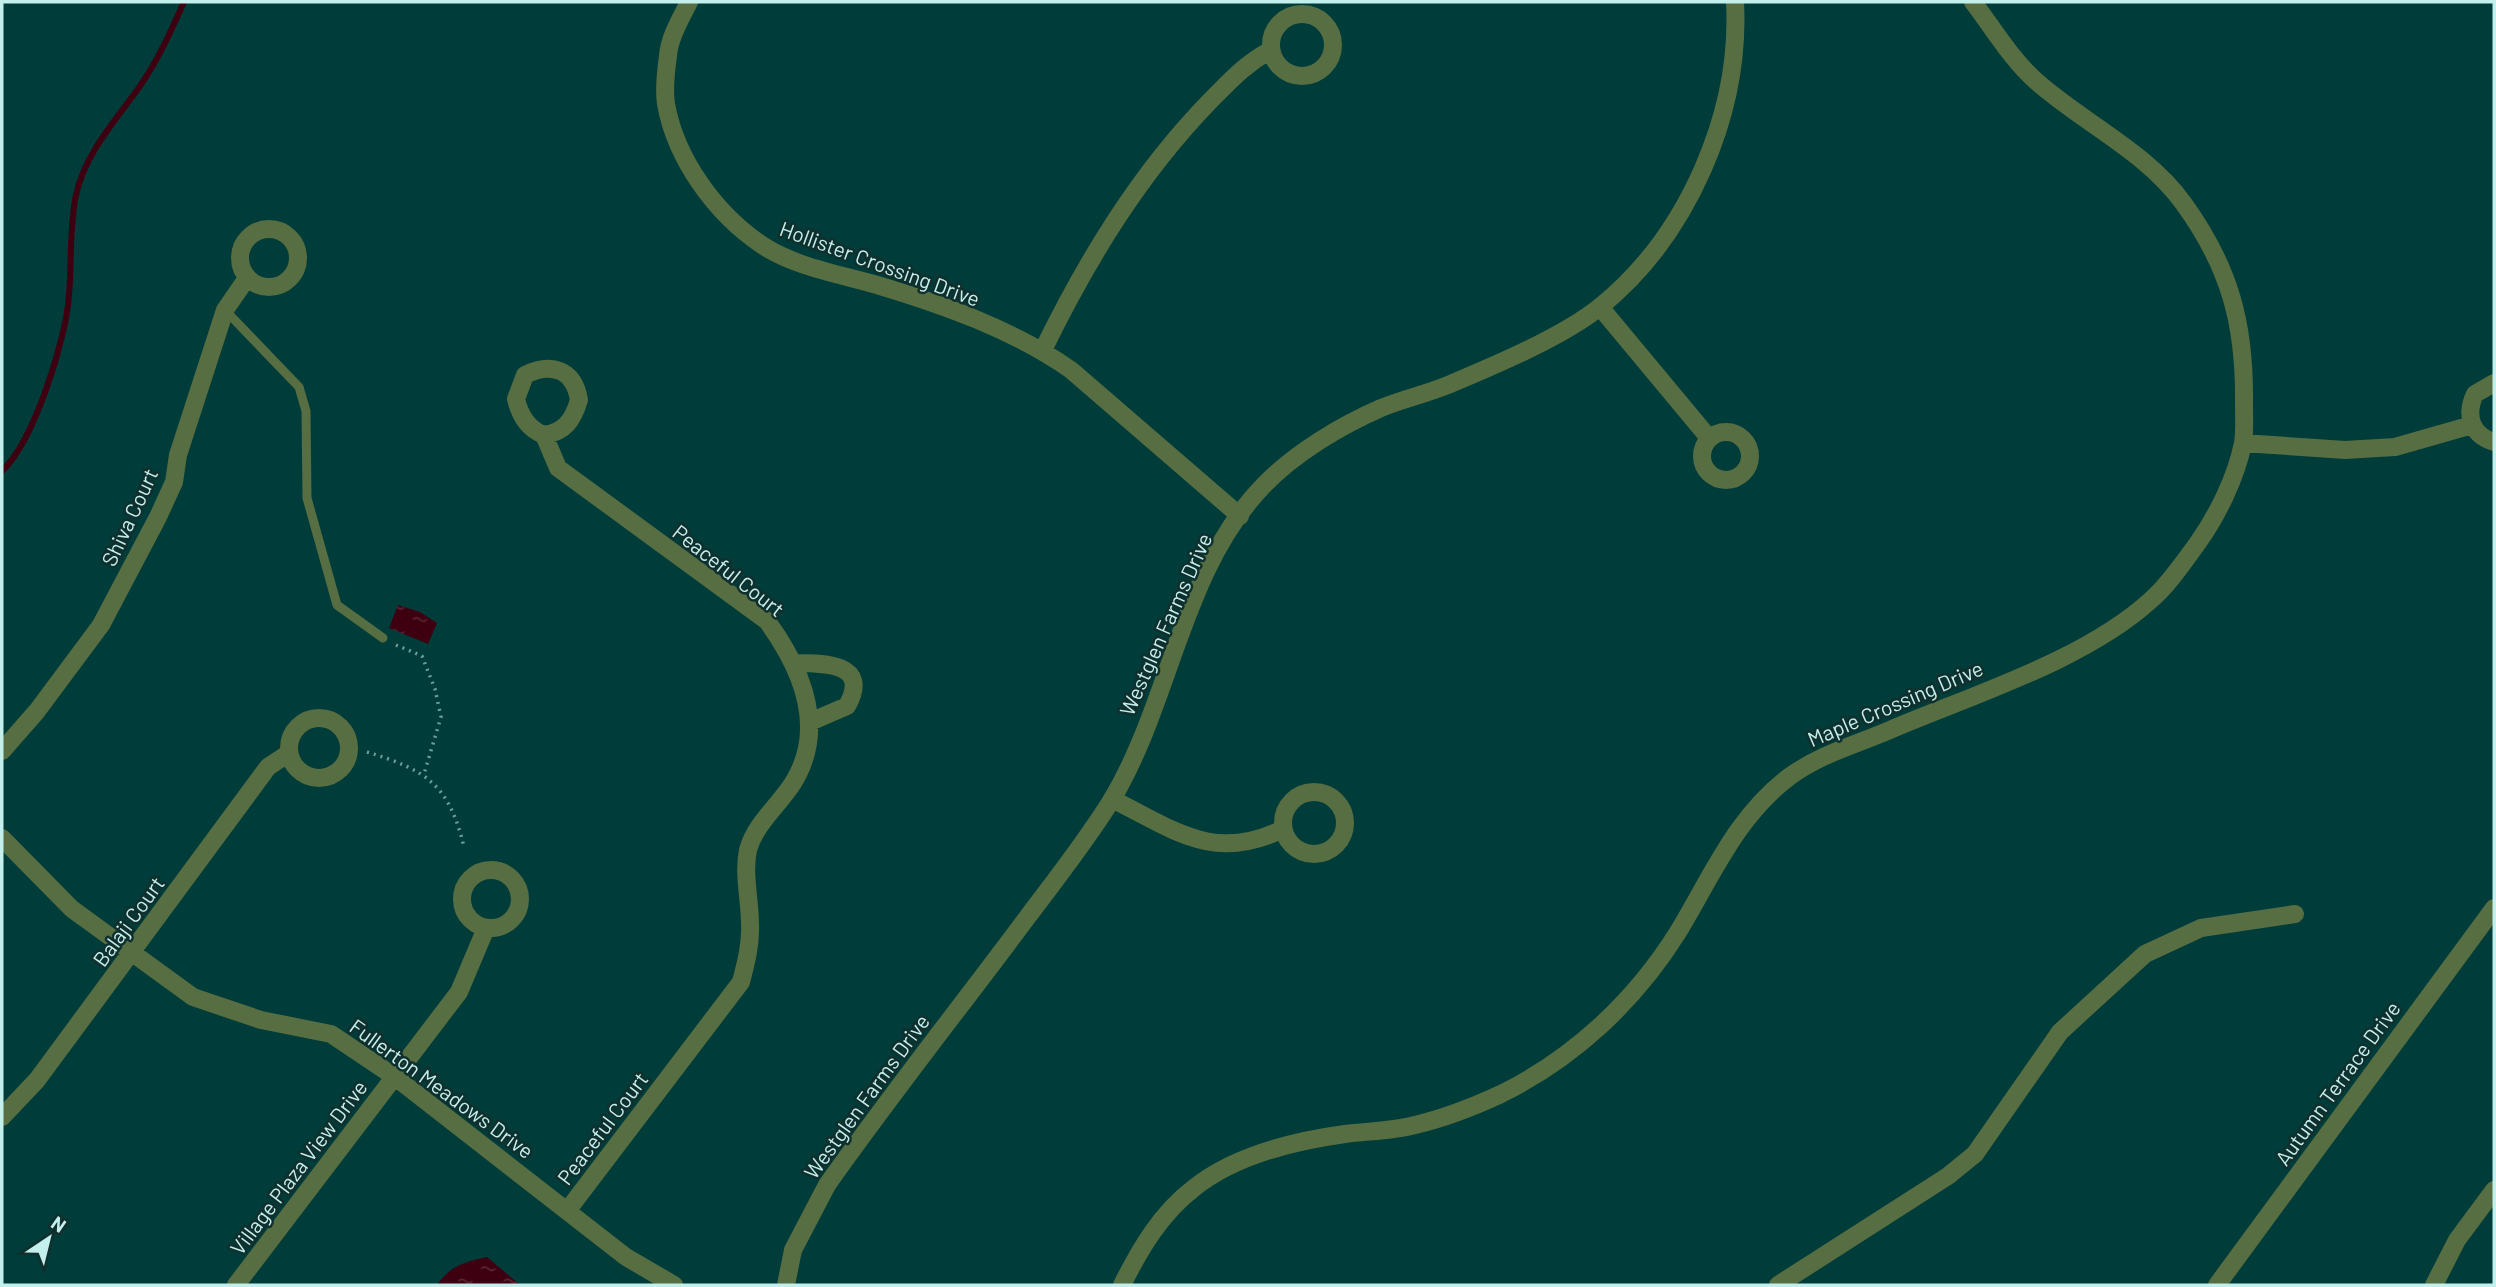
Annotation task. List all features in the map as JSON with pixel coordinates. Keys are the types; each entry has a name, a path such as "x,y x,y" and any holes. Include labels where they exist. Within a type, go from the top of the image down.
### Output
{"street":[{"name":"Hollister Crossing Drive","path":"689,2 667,54 666,103 689,167 710,196 735,223 763,246 789,259 924,299 1043,350 1071,370 1240,516"},
{"name":"Westglen Farms Drive","path":"786,1285 793,1250 827,1185 1112,799 1210,567 1240,516 1263,486 1318,442 1380,409 1447,385 1553,335 1600,307 1665,237 1706,159 1731,80 1737,38 1735,2"},
{"name":"Maple Crossing Drive","path":"1122,1285 1137,1255 1164,1217 1195,1186 1243,1161 1288,1144 1412,1126 1462,1112 1546,1070 1586,1038 1637,989 1676,934 1724,850 1759,801 1793,774 1827,753 1876,736 2072,653 2126,620 2155,597 2213,520 2243,443 2244,368 2239,323 2218,257 2181,199 2117,140 2034,79 1973,2"},
{"path":"1043,350 1080,274 1162,156 1249,61 1271,50"},
{"name":"Shiva Court","path":"2,751 37,711 101,625 158,517 174,482 178,455 225,310 247,278"},
{"path":"1600,307 1709,438"},
{"path":"2494,383 2475,394 2469,414 2477,434 2494,442"},
{"path":"2243,443 2345,450 2395,447 2472,425"},
{"name":"Peaceful Court","path":"544,435 558,468 574,483 767,621 794,663 805,692 810,722 809,741 802,764 749,848 746,869 750,926 748,956 741,982 567,1211"},
{"path":"794,663 834,664 846,672 851,680 853,689 847,706 810,722"},
{"name":"Balaji Court","path":"2,1117 37,1080 268,767 289,752"},
{"path":"1112,799 1195,840 1213,844 1257,842 1283,829"},
{"name":"Fullerton Meadows Drive","path":"2,838 72,909 193,997 261,1020 331,1034 395,1077 626,1256 674,1285"},
{"name":"Autumn Terrace Drive","path":"2217,1285 2494,908"},
{"path":"1778,1285 1948,1176 1975,1154 2060,1032 2145,954 2201,928 2295,914"},
{"name":"Village Plaza View Drive","path":"236,1285 459,992 486,928"},
{"path":"2434,1285 2456,1240 2494,1189"},
{"path":"2474,1214 2494,1216"}],"lane":[{"path":"225,310 299,387 306,411 307,498 337,605 383,638"}],"path":[{"path":"383,638 422,656 435,689 440,717 424,775"},
{"path":"367,752 398,762 424,775 456,814 464,847"}],"water":[{"path":"398,605 420,612 437,623 428,644 389,628"},
{"path":"487,1257 520,1285 437,1285 447,1273 458,1266"}],"waterway":[{"path":"2,471 26,437 46,389 62,337 69,295 74,207 80,180 102,138 153,66 184,2"}]}
